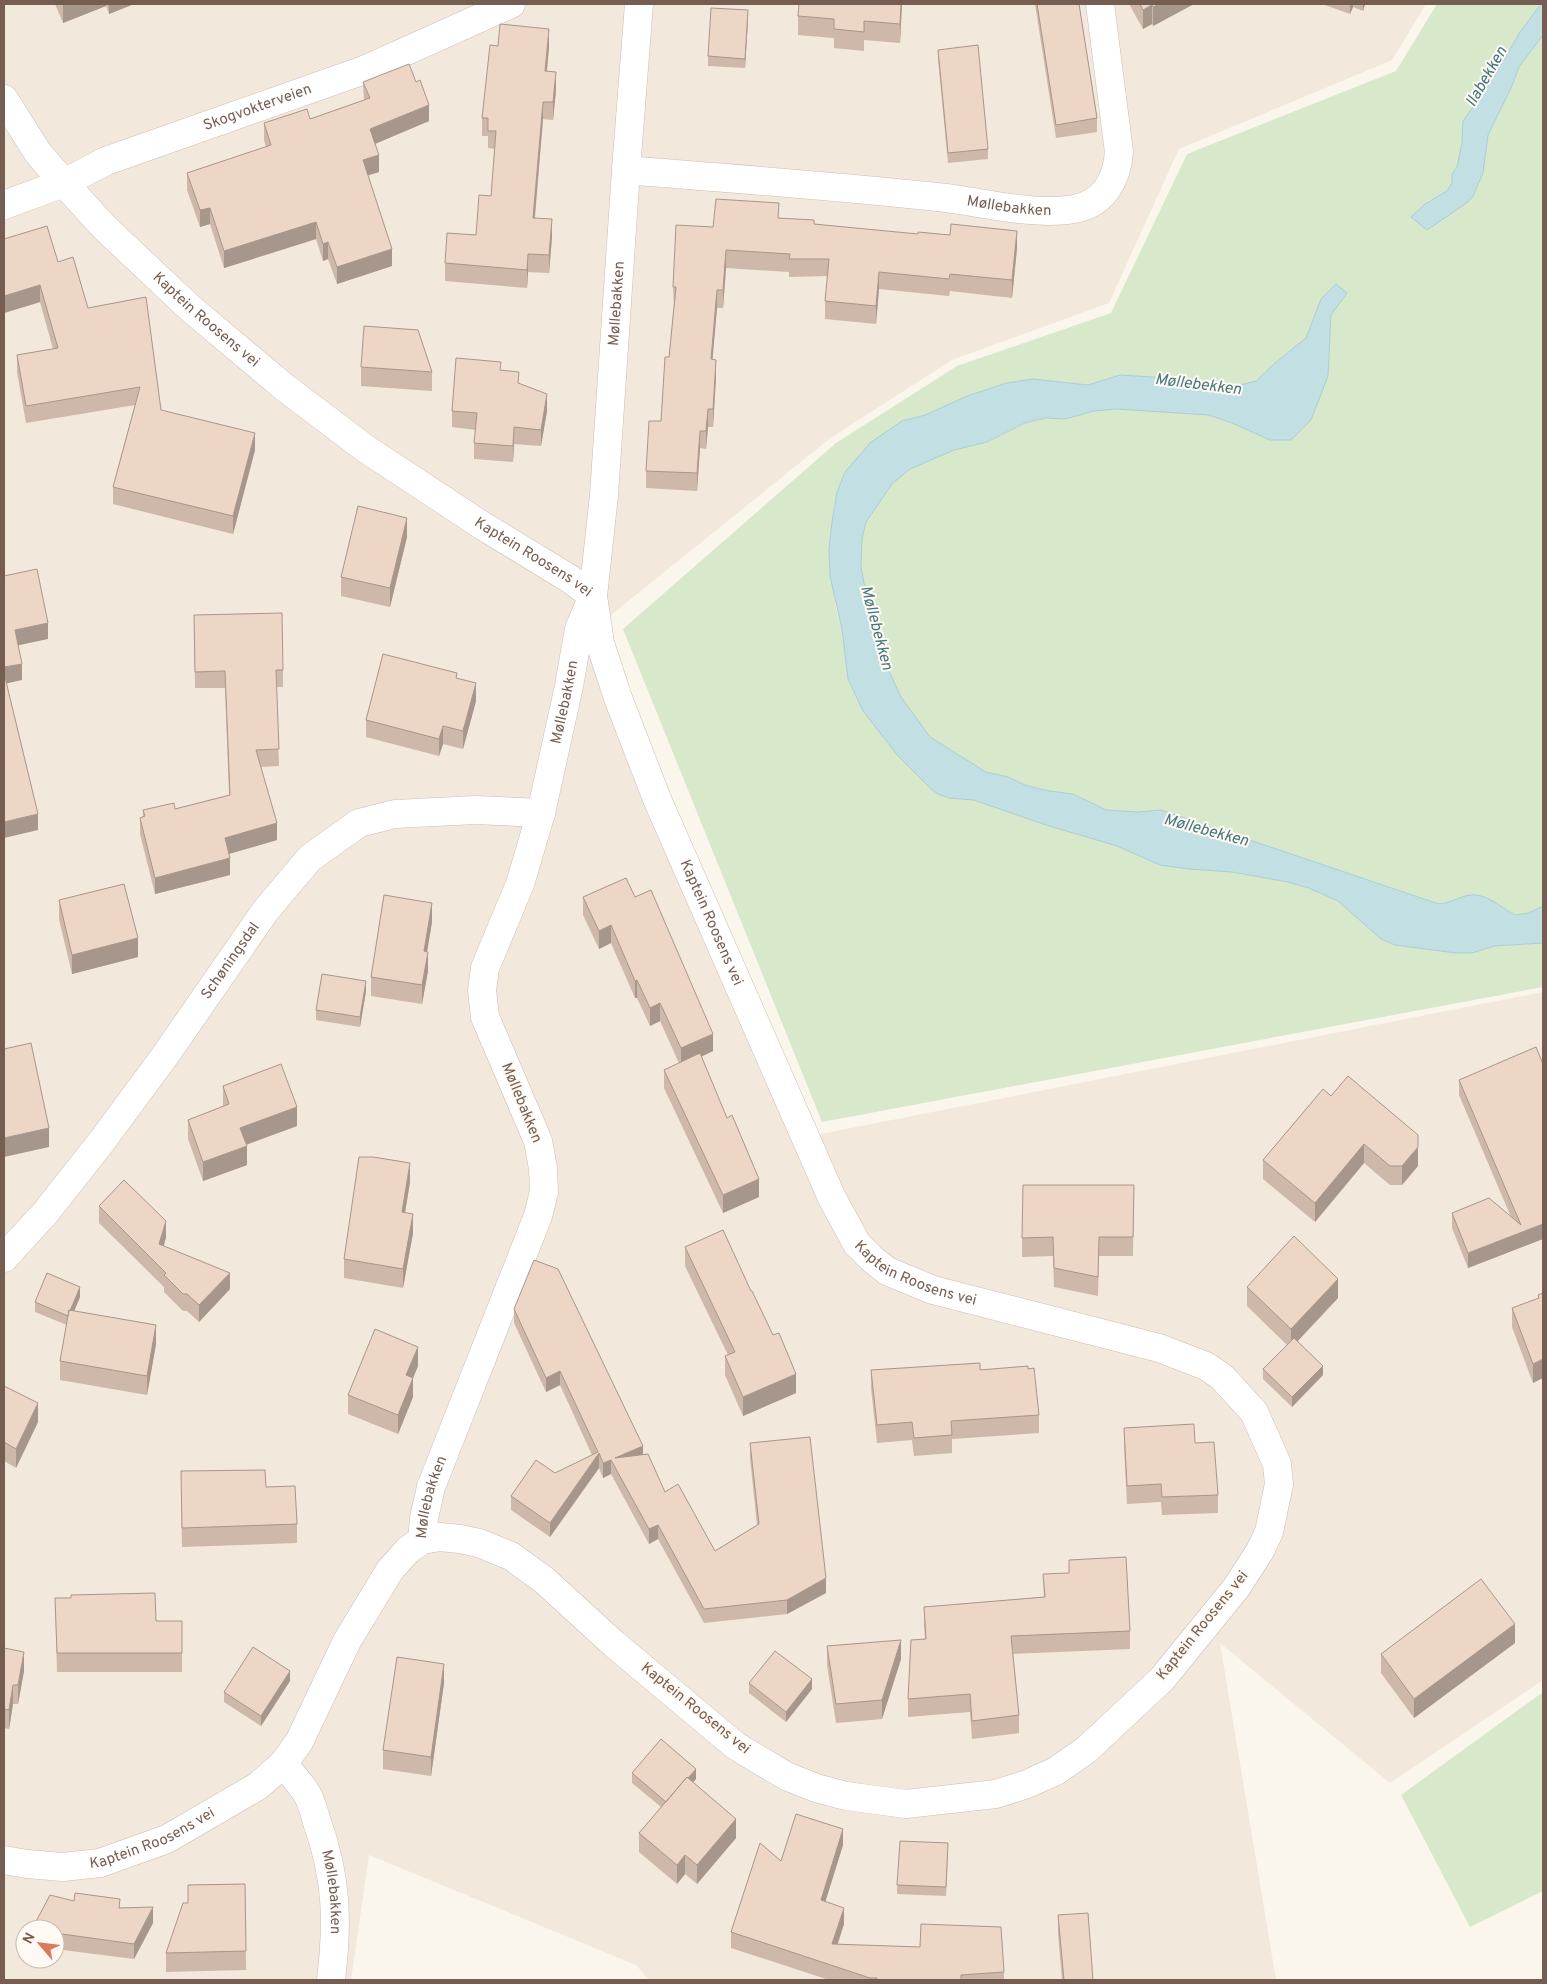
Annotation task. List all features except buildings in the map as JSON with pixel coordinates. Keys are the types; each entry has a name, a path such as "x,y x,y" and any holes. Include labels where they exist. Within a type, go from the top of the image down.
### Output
{"street":[{"name":"Skogvokterveien","path":"4,205 64,183 106,161 364,70 510,4"},
{"name":"Møllebakken","path":"331,1980 335,1947 336,1906 332,1875 325,1846 307,1794 283,1764 299,1742 348,1641 390,1570 408,1550 422,1540 424,1518 431,1487 538,1216 544,1192 543,1168 538,1141 486,1017 482,990 485,968 520,884 541,813 569,686 579,629 593,596 604,495 639,4"},
{"name":"Møllebakken","path":"626,170 946,198 1031,210 1075,209 1104,194 1113,181 1120,152 1100,4"},
{"name":"Kaptein Roosens vei","path":"4,98 38,153 64,183 104,228 190,308 284,387 366,449 483,526 570,579 593,596 603,652 618,698 657,799 832,1198 857,1244 887,1271 934,1290 1159,1348 1206,1366 1222,1377 1254,1412 1277,1464 1279,1484 1269,1532 1260,1551 1236,1588 1162,1679 1086,1750 1056,1771 1027,1784 1004,1791 906,1804 846,1796 816,1788 786,1776 736,1746 614,1644 544,1580 511,1556 480,1543 460,1539 440,1538 422,1540"},
{"name":"Schøningsdal","path":"4,1258 46,1212 102,1141 164,1057 266,910 310,858 359,822 395,814 475,810 541,813"},
{"name":"Kaptein Roosens vei","path":"4,1860 63,1867 100,1863 167,1839 258,1786 283,1764"}],"shaded area":[{"path":"4,4 1426,4 1392,60 1179,149 1109,303 952,360 832,437 601,623 800,1138 1543,992 1543,1680 1390,1783 1220,1643 1276,1980 649,1980 636,1965 369,1855 351,1980 4,1980"}],"green space":[{"path":"1437,4 1541,4 1520,32 1494,77 1463,121 1462,143 1457,167 1452,174 1452,183 1447,191 1425,204 1427,230 1440,220 1483,173 1488,135 1512,86 1519,67 1543,35 1543,906 1529,913 1515,915 1491,900 1462,897 1452,902 1436,903 1161,810 1137,812 1106,810 1073,794 1025,785 1008,777 986,772 930,737 901,697 887,667 864,583 861,567 862,539 866,522 892,484 910,469 954,450 987,442 1025,423 1045,418 1065,419 1094,411 1117,409 1209,415 1270,440 1328,376 1331,315 1347,293 1314,317 1306,338 1256,381 1227,388 1168,378 1120,375 1088,385 1033,379 1007,383 967,396 925,415 902,421 845,472 837,492 829,549 836,608 842,629 848,679 863,711 949,798 974,800 1046,825 1117,846 1143,858 1188,869 1232,872 1288,882 1309,888 1338,901 1381,939 1395,945 1456,953 1472,953 1494,946 1543,943 1543,987 822,1122 623,629 836,443 957,366 1111,313 1187,154 1396,71"},
{"path":"1543,1692 1543,1891 1470,1927 1401,1795"}],"water":[{"path":"1541,4 1543,4 1543,35 1519,67 1512,86 1488,135 1483,173 1473,196 1468,202 1427,230 1411,217 1425,204 1447,191 1452,183 1452,174 1457,167 1462,143 1463,121 1494,77 1520,32"},
{"name":"Møllebekken","path":"1336,284 1347,293 1331,315 1328,376 1311,420 1291,440 1270,440 1209,415 1117,409 1094,411 1065,419 1045,418 1025,423 987,442 954,450 910,469 892,484 866,522 862,539 861,567 887,667 901,697 930,737 986,772 1008,777 1025,785 1073,794 1106,810 1137,812 1161,810 1436,903 1446,903 1462,897 1477,895 1490,900 1515,915 1529,913 1543,906 1543,943 1494,946 1472,953 1456,953 1395,945 1381,939 1338,901 1309,888 1288,882 1232,872 1160,865 1117,846 1046,825 974,800 949,798 940,795 932,790 898,756 863,711 848,679 842,629 830,576 829,549 837,492 845,472 871,442 902,421 925,415 967,396 1007,383 1033,379 1088,385 1120,375 1168,378 1227,388 1256,381 1306,338 1321,299"}],"water label":[{"name":"Ilabekken","path":"1487,77"}]}
